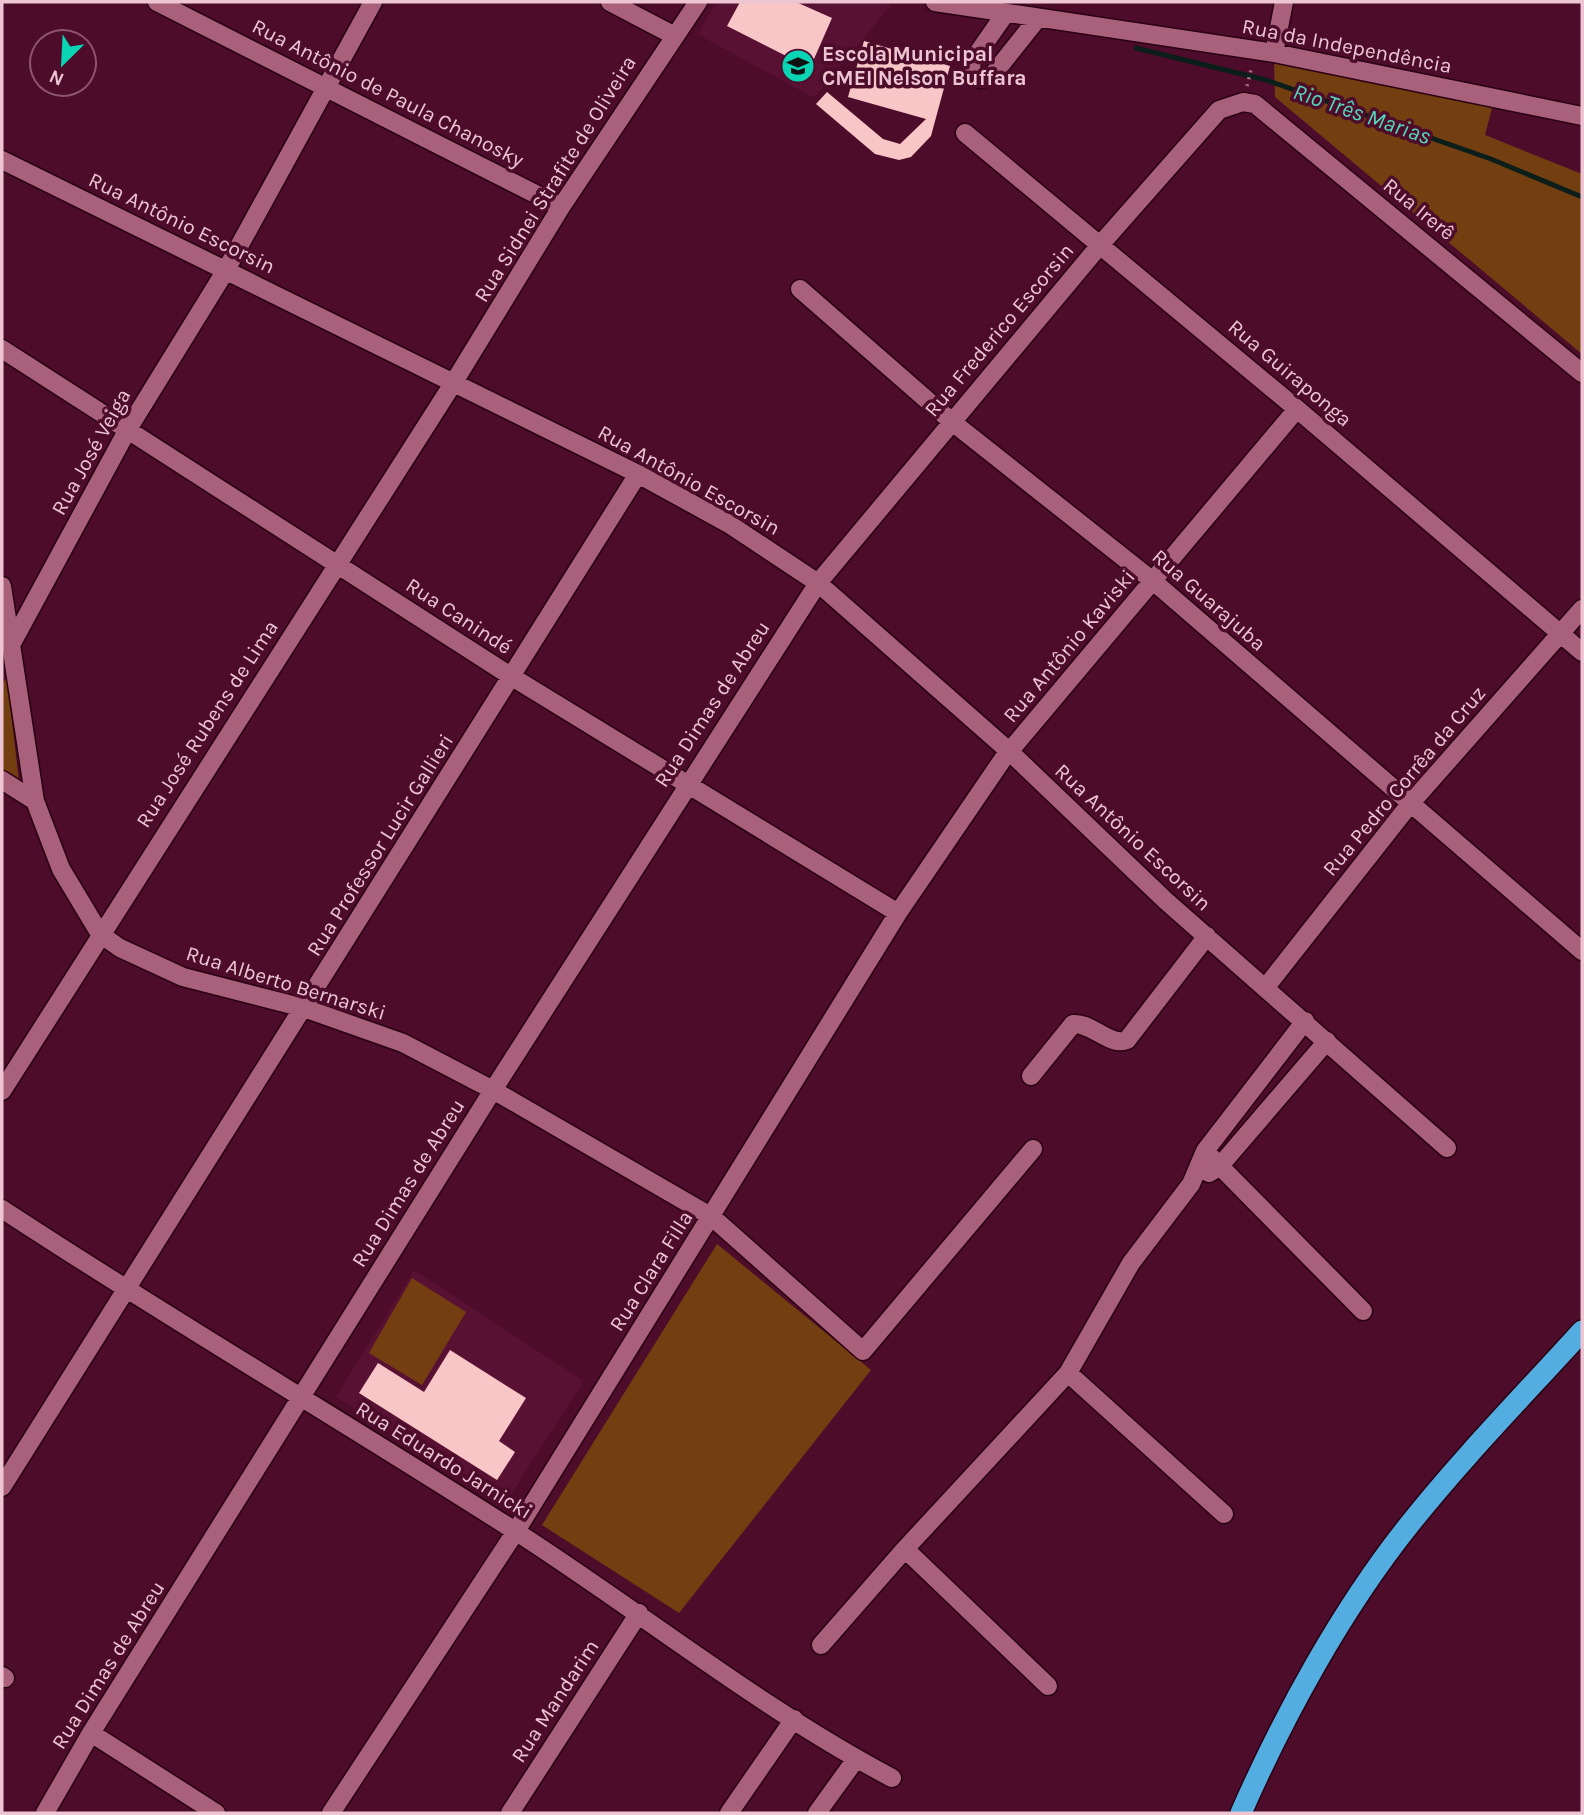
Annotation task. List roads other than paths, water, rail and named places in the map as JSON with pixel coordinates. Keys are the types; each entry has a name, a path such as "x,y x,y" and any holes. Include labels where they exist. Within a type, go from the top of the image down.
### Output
{"highway":[{"path":"1241,1813 1298,1701 1382,1561 1443,1484 1582,1331"}],"street":[{"name":"Rua Antônio de Paula Chanosky","path":"157,2 561,207"},
{"name":"Rua José Veiga","path":"2,661 128,429 226,270 373,2"},
{"path":"610,2 673,35"},
{"name":"Rua Sidnei Strafite de Oliveira","path":"454,382 561,207 673,35 698,2"},
{"name":"Rua da Independência","path":"935,2 996,9 1038,18 1274,53 1582,116"},
{"path":"1274,53 1284,2"},
{"path":"996,9 971,63 972,73 980,79 991,78 1038,18"},
{"name":"Rua Irerê","path":"1219,110 1242,102 1255,104 1582,373"},
{"name":"Rua Frederico Escorsin","path":"818,583 1100,245 1219,110"},
{"name":"Rua Guiraponga","path":"965,133 1297,409 1582,652"},
{"name":"Rua Antônio Escorsin","path":"2,160 638,474 729,524 818,583 1010,752 1207,936 1447,1148"},
{"name":"Rua Guarajuba","path":"800,289 951,421 1153,581 1582,951"},
{"name":"Rua Canindé","path":"2,349 512,677 898,913"},
{"name":"Rua José Rubens de Lima","path":"2,1091 454,382"},
{"name":"Rua Antônio Kaviski","path":"1010,752 1297,409"},
{"name":"Rua Professor Lucir Gallieri","path":"2,1487 638,474"},
{"name":"Rua Dimas de Abreu","path":"45,1813 91,1734 493,1090 818,583"},
{"name":"Rua Alberto Bernarski","path":"2,586 35,801 61,869 100,934 120,948 183,977 304,1008 404,1043 493,1090 712,1217 863,1350 1033,1149"},
{"name":"Rua Pedro Corrêa da Cruz","path":"1265,987 1410,804 1582,609"},
{"name":"Rua Clara Filla","path":"331,1813 516,1531 898,913 1010,752"},
{"path":"2,780 35,801"},
{"path":"1031,1076 1073,1024 1081,1023 1119,1042 1127,1040 1207,936"},
{"path":"821,1645 905,1549 1068,1373 1131,1263 1191,1184 1205,1151 1305,1021"},
{"path":"1191,1184 1219,1167 1327,1041"},
{"path":"1257,1083 1276,1099"},
{"path":"1205,1151 1363,1311"},
{"name":"Rua Eduardo Jarnicki","path":"2,1209 124,1289 516,1531 794,1719 808,1732 892,1779"},
{"path":"1068,1373 1224,1514"},
{"path":"905,1549 1048,1686"},
{"name":"Rua Mandarim","path":"510,1813 639,1613"},
{"path":"729,1813 794,1719"},
{"path":"91,1734 216,1813"},
{"path":"817,1813 856,1759"}],"waterway":[{"name":"Rio Três Marias","path":"1136,48 1266,80 1491,159 1582,197"}],"place":[{"name":"Escola Municipal CMEI Nelson Buffara","path":"798,66"}]}
